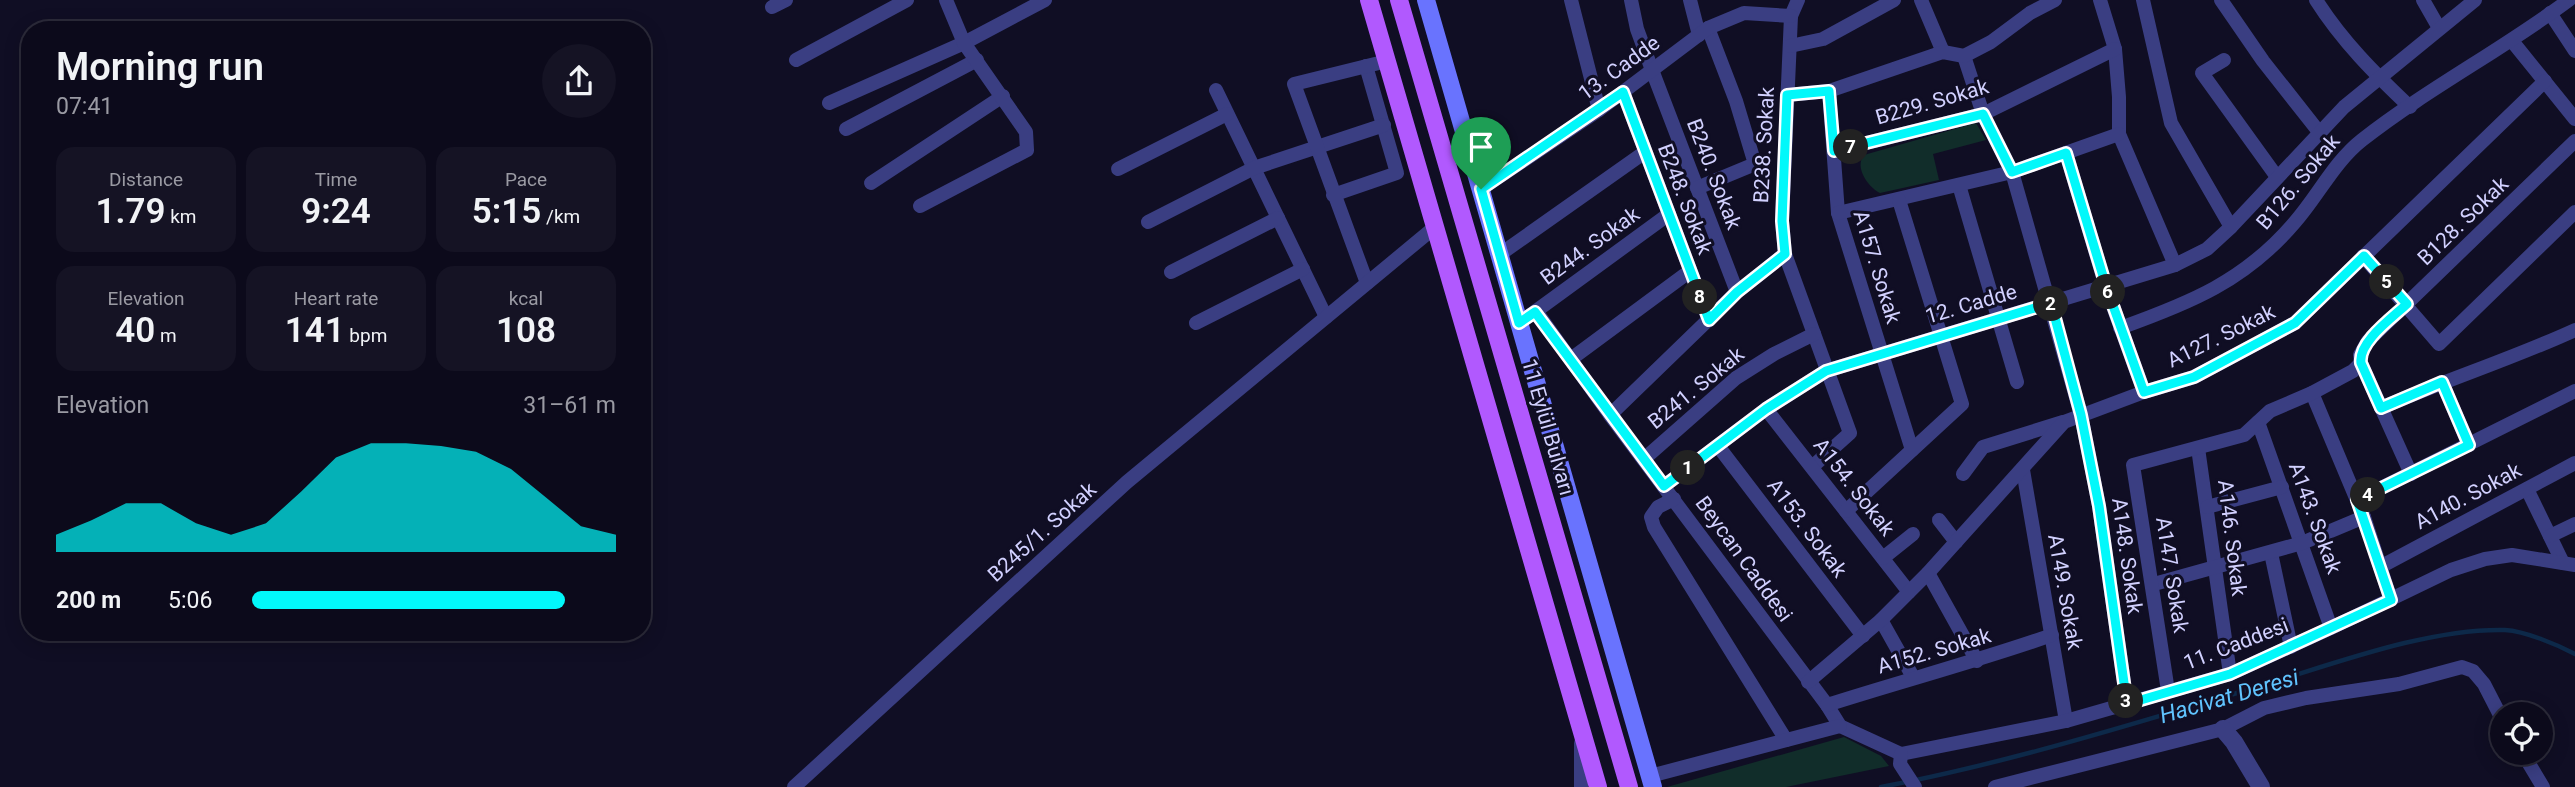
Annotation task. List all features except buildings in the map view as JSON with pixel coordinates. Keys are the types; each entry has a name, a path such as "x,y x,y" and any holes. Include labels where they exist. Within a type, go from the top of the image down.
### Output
{"main road":[{"path":"1369,0 1598,787"},
{"name":"11 Eylül Bulvarı","path":"1399,0 1629,787"},
{"path":"1426,0 1651,782"}],"street":[{"path":"772,7 786,0"},
{"path":"796,60 907,0"},
{"path":"920,206 1027,150 1026,132 964,43 946,0"},
{"path":"829,103 964,43 1045,0"},
{"path":"1571,0 1599,110"},
{"name":"B240. Sokak","path":"1631,0 1637,29 1652,71 1737,292"},
{"path":"1690,0 1736,101 1755,164 1697,188"},
{"name":"B238. Sokak","path":"1798,0 1791,16 1782,221 1785,254 1850,433 1812,467"},
{"path":"1790,46 1823,39 1894,0"},
{"path":"1921,0 1943,52"},
{"path":"1787,95 1829,91 1943,52 1964,56 1991,42 2031,13 2055,0"},
{"path":"2100,0 2115,49 2119,134 2175,265"},
{"path":"2143,0 2171,123 2231,228"},
{"path":"2221,0 2263,61 2319,132"},
{"path":"2316,0 2334,29 2410,107"},
{"path":"2423,0 2439,28"},
{"name":"12. Cadde","path":"1664,486 1766,409 1826,371 2175,265 2207,249 2231,228 2344,107 2475,0"},
{"name":"B126. Sokak","path":"2120,328 2210,293 2253,265 2317,197 2336,165 2360,141 2512,41 2568,0"},
{"name":"13. Cadde","path":"1481,189 1599,110 1704,31 1744,6 1791,16"},
{"path":"2550,13 2575,51"},
{"path":"2512,41 2575,119"},
{"name":"B229. Sokak","path":"1834,151 1983,114 2115,49"},
{"name":"A148. Sokak","path":"1964,56 1983,114 2012,172 2081,415 2099,506 2127,704"},
{"path":"846,129 977,60"},
{"path":"2224,60 2202,73 2277,177"},
{"path":"1367,284 1294,84 1387,61"},
{"path":"1333,195 1397,173 1366,66"},
{"name":"A127. Sokak","path":"1808,682 1881,620 1928,573 2064,422 2144,392 2194,377 2295,323 2545,81"},
{"path":"1216,90 1326,317"},
{"name":"A157. Sokak","path":"1829,91 1838,213 1912,450"},
{"name":"B248. Sokak","path":"1623,92 1709,320"},
{"path":"871,183 1003,96"},
{"path":"1118,169 1227,114"},
{"path":"1148,222 1254,168 1384,125"},
{"path":"1838,213 2012,172 2119,134"},
{"name":"B128. Sokak","path":"2133,465 2244,435 2270,411 2354,371 2361,363 2363,347 2575,141"},
{"path":"1499,255 1645,152"},
{"path":"2066,153 2106,286 2144,392"},
{"path":"1959,185 2017,382"},
{"path":"1846,511 1962,404 1899,200"},
{"path":"2364,256 2439,344 2575,212"},
{"name":"B244. Sokak","path":"1535,312 1669,214"},
{"path":"1171,272 1278,218"},
{"name":"B245/1. Sokak","path":"794,787 1127,482 1435,227"},
{"path":"1610,415 1737,292 1785,254"},
{"path":"1196,323 1303,269"},
{"path":"1571,359 1690,271"},
{"path":"1519,323 1535,312"},
{"name":"Beycan Caddesi","path":"1535,312 1840,726"},
{"path":"2381,408 2442,382 2530,351 2575,330"},
{"name":"B241. Sokak","path":"1644,459 1736,377 1814,334"},
{"path":"2361,363 2411,474"},
{"path":"2442,382 2469,445"},
{"path":"2357,500 2575,391"},
{"path":"2312,393 2364,517 2391,600"},
{"name":"A154. Sokak","path":"1766,409 1909,592"},
{"path":"1963,474 1983,447 2064,422"},
{"name":"A143. Sokak","path":"2258,422 2331,628"},
{"name":"A153. Sokak","path":"1718,446 1863,636"},
{"name":"A146. Sokak","path":"2198,448 2230,674"},
{"name":"A140. Sokak","path":"2380,567 2575,463"},
{"name":"A147. Sokak","path":"2133,465 2154,584 2168,691"},
{"name":"A149. Sokak","path":"2023,470 2066,721"},
{"path":"2207,507 2282,487"},
{"path":"2527,489 2550,536 2569,564"},
{"path":"1674,499 1658,507 1651,517 1654,527 1786,740"},
{"path":"2154,584 2271,553 2364,517"},
{"path":"1939,520 1956,542"},
{"path":"2550,536 2575,524"},
{"path":"1883,558 1913,534"},
{"path":"2271,553 2291,647"},
{"name":"11. Caddesi","path":"1900,759 2066,721 2230,674 2451,570 2485,559 2512,555 2569,564"},
{"path":"1928,573 1977,661"},
{"path":"1881,620 1913,677"},
{"name":"A152. Sokak","path":"1827,705 1913,677 1977,661 2052,635"},
{"path":"1995,787 2223,729 2264,708 2306,698 2399,684 2462,667 2473,671 2493,702"},
{"path":"1651,782 1840,726 1900,759 1915,787"},
{"path":"2223,729 2261,787"},
{"path":"1581,733 1581,787"},
{"path":"2530,765 2543,787"}],"green space":[{"path":"1976,123 1986,140 1933,154 1939,180 1880,193 1864,176 1861,160 1864,155"},
{"path":"1844,737 1881,756 1889,766 1786,787 1667,787"}],"waterway":[{"name":"Hacivat Deresi","path":"1881,787 2070,742 2412,641 2475,631 2505,630 2541,639 2575,654"}],"route":[{"path":"1829,91 1834,151 1983,114 2012,172 2066,153 2106,286 2144,392 2194,377 2295,323 2364,256 2407,304 2368,341 2360,355 2381,408 2442,382 2469,445 2357,500 2391,600 2230,674 2127,704 2099,506 2081,415 2051,303 1826,371 1766,409 1664,486 1535,312 1519,323 1481,189 1623,92 1709,320 1737,292 1785,254 1782,221 1787,95 1829,91"}]}
